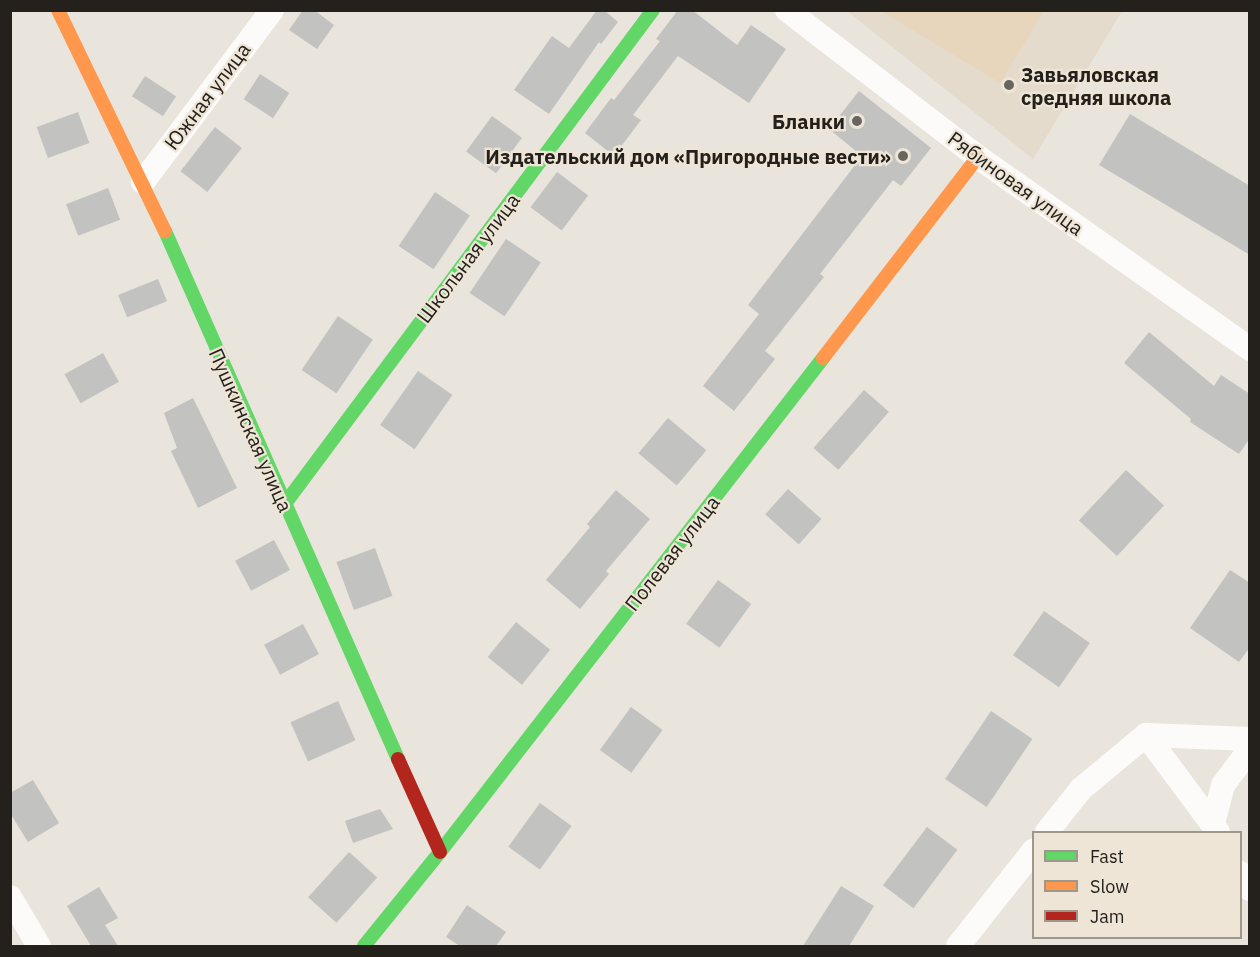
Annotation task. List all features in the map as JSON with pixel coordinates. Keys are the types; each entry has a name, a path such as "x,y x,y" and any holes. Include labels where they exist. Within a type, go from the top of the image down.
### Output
{"street":[{"name":"Пушкинская улица","path":"58,10 143,182 284,505 440,852"},
{"name":"Южная улица","path":"143,182 272,10"},
{"name":"Школьная улица","path":"284,505 653,10"},
{"name":"Рябиновая улица","path":"787,10 978,157 1250,349"},
{"name":"Полевая улица","path":"364,946 440,852 978,157"},
{"path":"1048,831 1081,789 1146,735 1250,739"},
{"path":"1146,735 1215,828"},
{"path":"1215,828 1223,785 1250,749"},
{"path":"958,946 1032,853"},
{"path":"1242,876 1250,889"},
{"path":"10,897 39,946"}],"shaded area":[{"name":"Завьяловская средняя школа","path":"847,11 1122,11 1033,159"},
{"path":"881,11 1044,11 1000,83"}],"building":[{"path":"303,10 314,10 334,25 317,49 289,30"},
{"path":"597,10 604,10 618,22 601,44 599,42 549,114 514,90 552,36 569,48"},
{"path":"678,10 692,10 737,45 751,25 786,49 749,103 678,56 633,115 641,120 614,156 585,133 611,98 614,100 660,41 656,39"},
{"path":"260,74 289,93 273,118 244,99"},
{"path":"145,76 176,96 163,116 132,96"},
{"path":"859,91 931,148 901,186 893,180 820,274 824,277 765,351 775,359 734,411 703,386 759,314 748,305 862,156 829,129"},
{"path":"78,112 89,143 48,158 37,127"},
{"path":"1130,114 1250,186 1250,255 1099,165"},
{"path":"492,116 522,138 496,173 466,152"},
{"path":"215,127 242,148 207,192 181,171"},
{"path":"557,172 588,195 562,231 531,207"},
{"path":"108,188 120,220 78,236 66,204"},
{"path":"435,192 470,215 433,269 399,246"},
{"path":"506,239 541,262 504,316 470,293"},
{"path":"158,279 167,301 127,317 118,295"},
{"path":"338,316 373,339 336,393 302,370"},
{"path":"1149,332 1214,386 1221,375 1250,394 1250,438 1239,454 1190,422 1191,419 1124,363"},
{"path":"103,353 119,382 81,403 65,374"},
{"path":"418,371 452,395 415,449 380,425"},
{"path":"864,390 889,412 838,470 813,448"},
{"path":"193,398 237,488 198,508 171,451 177,448 164,413"},
{"path":"668,418 706,450 677,485 638,453"},
{"path":"1126,470 1164,505 1117,556 1079,520"},
{"path":"788,489 821,519 799,544 765,514"},
{"path":"616,490 650,519 606,571 609,574 580,609 546,580 590,527 587,524"},
{"path":"274,540 290,570 251,591 235,561"},
{"path":"375,548 392,596 354,610 336,562"},
{"path":"1230,570 1250,583 1250,647 1239,662 1190,628"},
{"path":"718,580 751,604 719,648 686,624"},
{"path":"1044,611 1090,643 1059,687 1013,655"},
{"path":"516,622 550,650 522,685 488,657"},
{"path":"303,624 319,654 280,675 264,645"},
{"path":"338,701 355,740 308,761 290,722"},
{"path":"631,707 663,730 631,773 600,750"},
{"path":"991,711 1032,739 987,807 945,779"},
{"path":"33,780 59,823 28,842 10,813 10,793"},
{"path":"540,803 572,826 540,870 508,847"},
{"path":"380,809 393,829 353,843 345,821"},
{"path":"927,827 957,850 913,908 883,885"},
{"path":"349,852 377,877 336,923 308,897"},
{"path":"841,886 874,906 849,946 803,946"},
{"path":"99,887 118,918 105,925 118,946 91,946 67,906"},
{"path":"467,905 506,932 496,946 460,946 446,937"}],"traffic: fast":[{"path":"284,505 653,10"},
{"path":"165,231 398,759"},
{"path":"364,946 440,852 823,358"}],"traffic: slow":[{"path":"58,10 165,231"},
{"path":"823,358 978,157"}],"traffic: jam":[{"path":"398,759 440,852"}],"place":[{"name":"Завьяловская средняя школа","path":"1009,85"},
{"name":"Бланки","path":"857,121"},
{"name":"Издательский дом «Пригородные вести»","path":"903,156"}]}
